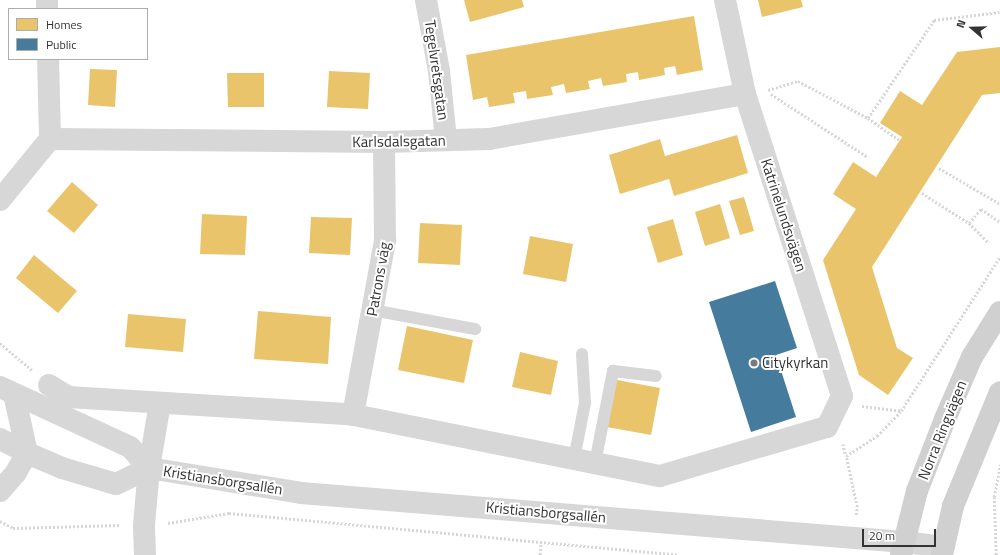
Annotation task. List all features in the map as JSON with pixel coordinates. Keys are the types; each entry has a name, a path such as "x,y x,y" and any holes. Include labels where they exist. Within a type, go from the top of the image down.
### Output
{"main road":[{"name":"Norra Ringvägen","path":"903,548 917,492 945,419 972,357 1000,312"},
{"path":"943,551 953,506 1000,392"}],"street":[{"name":"Tegelvretsgatan","path":"426,0 438,71 446,140"},
{"name":"Katrinelundsvägen","path":"595,463 660,476 827,427 842,396 755,92 725,0"},
{"path":"0,200 50,139 48,60"},
{"name":"Karlsdalsgatan","path":"50,139 384,142 489,139 755,92"},
{"name":"Patrons väg","path":"353,415 385,240 384,142"},
{"path":"49,385 68,397 353,415 595,463"},
{"path":"0,490 15,474 27,453 22,426 7,390"},
{"name":"Kristiansborgsallén","path":"7,390 130,447 149,468"},
{"name":"Kristiansborgsallén","path":"149,468 160,403"},
{"path":"2,444 22,426 54,412"},
{"name":"Kristiansborgsallén","path":"2,444 62,468 116,484 149,468 301,493 855,538 903,548 943,551"},
{"path":"145,555 144,524 149,468"}],"lane":[{"path":"372,310 475,329"},
{"path":"574,459 585,403 582,354"},
{"path":"595,463 613,371 656,376"}],"path":[{"path":"868,118 934,20 1000,12"},
{"path":"755,92 798,81 868,118 898,140"},
{"path":"755,92 868,157"},
{"path":"939,168 1000,204"},
{"path":"922,193 968,223 989,244"},
{"path":"968,223 981,209 1000,222"},
{"path":"855,538 857,507 846,456 877,436 901,410 1000,257"},
{"path":"0,343 49,385"},
{"path":"996,555 994,497 1000,466"},
{"path":"0,521 12,528 144,524 169,523 229,513 679,555"},
{"path":"540,555 541,542"}],"building: Homes":[{"path":"464,0 522,0 524,7 470,22"},
{"path":"758,0 801,0 803,7 762,17"},
{"path":"694,16 703,70 677,75 675,66 664,68 665,75 639,80 638,72 626,74 627,82 603,86 601,78 588,81 590,89 566,93 564,84 551,87 553,95 527,99 526,91 513,93 515,103 489,107 487,97 473,100 466,55"},
{"path":"1000,47 1000,93 982,95 872,267 897,348 913,358 888,395 859,375 823,260 856,209 833,194 853,162 876,177 902,137 880,123 900,91 922,105 957,52"},
{"path":"90,69 117,70 115,107 88,105"},
{"path":"329,71 370,73 368,109 327,107"},
{"path":"227,73 264,73 264,107 228,107"},
{"path":"737,135 748,173 674,196 669,179 620,194 609,155 660,139 665,156"},
{"path":"72,182 98,205 74,233 47,211"},
{"path":"744,197 754,231 740,235 729,201"},
{"path":"720,204 730,238 705,246 695,212"},
{"path":"202,214 247,216 245,255 200,254"},
{"path":"311,217 352,218 350,255 309,253"},
{"path":"673,219 683,255 658,263 647,227"},
{"path":"420,223 462,225 460,265 418,263"},
{"path":"530,236 573,244 566,282 523,274"},
{"path":"34,255 77,291 58,313 16,278"},
{"path":"258,311 331,317 328,364 254,359"},
{"path":"128,314 186,319 183,352 125,347"},
{"path":"407,326 473,340 464,383 398,370"},
{"path":"520,352 558,361 551,395 512,387"},
{"path":"617,380 660,388 651,435 607,427"}],"building: Public":[{"name":"Citykyrkan","path":"775,281 797,348 776,355 796,417 751,432 709,302"}],"place":[{"name":"Citykyrkan","path":"754,363"}]}
